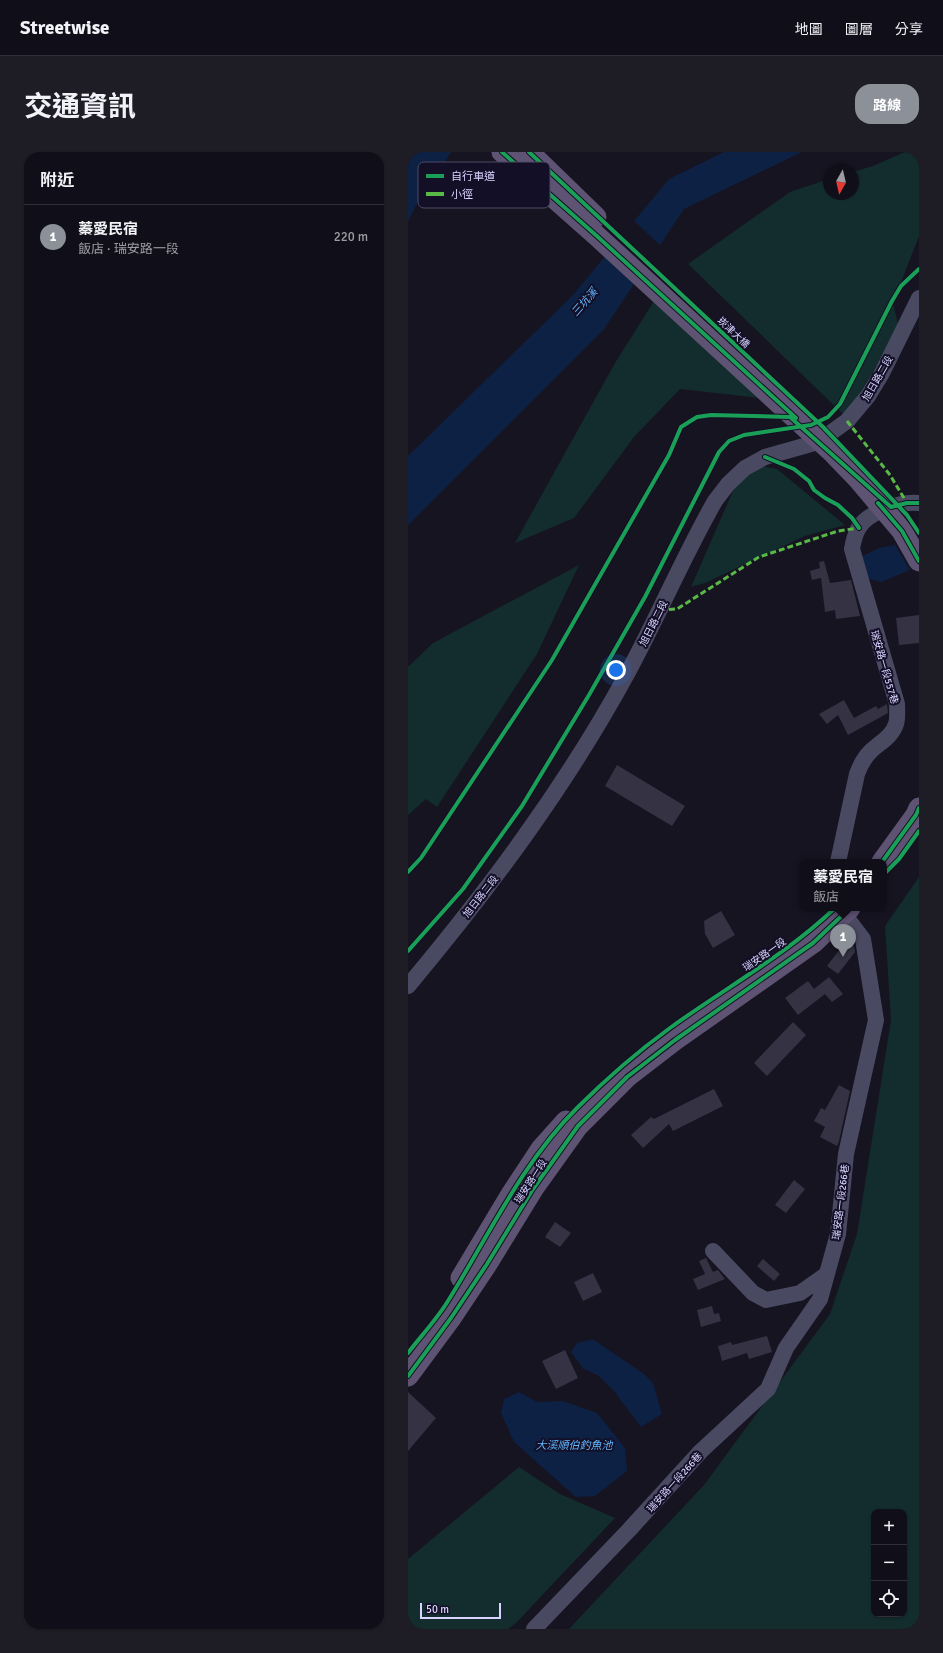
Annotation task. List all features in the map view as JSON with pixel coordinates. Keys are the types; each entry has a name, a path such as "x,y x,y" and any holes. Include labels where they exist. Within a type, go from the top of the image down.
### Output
{"main road":[{"path":"502,152 513,162"},
{"name":"崁津大橋","path":"529,152 540,162"},
{"name":"崁津大橋","path":"550,172 823,427 907,515 919,533"},
{"path":"550,194 831,450 902,531 919,561"},
{"path":"884,859 912,821 919,808"},
{"path":"887,871 899,859 919,831"},
{"name":"瑞安路一段","path":"408,1353 447,1302 512,1192 541,1150 576,1109 614,1074 670,1028 784,950 823,919 839,911"},
{"name":"瑞安路一段","path":"408,1376 451,1318 487,1264 533,1189 578,1126 627,1077 675,1040 813,943 841,911"}],"street":[{"name":"旭日路二段","path":"408,986 487,887 558,789 627,673 715,501 728,484 745,468 765,457 818,442 848,421 868,396 882,373 919,298"},
{"name":"瑞安路一段557巷","path":"839,859 860,765 870,752 890,735 896,723 897,714 897,704 852,549 859,528 869,517 891,507 907,503 919,503"},
{"name":"瑞安路一段266巷","path":"534,1629 629,1530 701,1451 768,1389 786,1348 820,1299 838,1234 846,1154 876,1020 863,939 844,911"},
{"path":"713,1251 753,1293 766,1300 800,1293 827,1274"}],"green space":[{"path":"905,152 919,152 919,236 893,303 899,328 846,417 688,264 790,192 823,181 823,200 859,200 859,170 873,166"},
{"path":"654,301 760,398 680,389 634,437 574,518 515,543 615,363"},
{"path":"757,465 777,469 845,525 805,536 705,583 691,587 740,475"},
{"path":"579,565 537,654 437,807 426,799 408,815 408,667 433,643"},
{"path":"919,877 919,1629 569,1629 704,1485 830,1314 857,1234 891,1020 885,926"},
{"path":"519,1467 560,1494 615,1518 516,1623 508,1629 408,1629 408,1559"}],"water":[{"path":"408,152 451,152 444,162 418,162 418,202 408,222"},
{"name":"三坑溪","path":"724,152 802,152 684,209 604,329 408,525 408,456 573,295 669,179"},
{"path":"895,545 910,570 881,582 863,577 857,559 879,548"},
{"path":"594,1340 644,1374 653,1383 662,1414 641,1427 614,1391 599,1376 584,1369 571,1352 577,1343"},
{"name":"大溪順伯釣魚池","path":"519,1392 537,1402 563,1401 597,1413 625,1448 627,1471 595,1496 576,1497 514,1442 501,1413 504,1399"}],"pier":[{"path":"633,220 661,246 638,281 606,252"}],"building":[{"path":"824,561 830,583 851,580 860,616 836,619 835,610 825,612 821,578 812,580 810,571 820,568 819,562"},
{"path":"919,615 919,643 899,645 896,618"},
{"path":"844,700 854,718 876,706 878,709 887,704 888,713 848,735 838,715 827,724 819,714"},
{"path":"617,765 685,806 672,826 605,786"},
{"path":"721,911 735,935 713,948 705,934 704,921"},
{"path":"847,940 854,946 855,952 838,974 827,966"},
{"path":"829,977 843,994 832,1002 825,994 798,1015 785,998 808,981 814,989"},
{"path":"793,1022 806,1035 767,1076 754,1063"},
{"path":"839,1085 850,1091 837,1146 820,1137 825,1127 814,1121 821,1108 825,1110"},
{"path":"714,1089 723,1106 673,1131 669,1124 643,1148 631,1135 651,1117 654,1119"},
{"path":"794,1180 805,1189 786,1213 775,1205"},
{"path":"555,1222 571,1233 560,1247 545,1237"},
{"path":"706,1258 713,1272 718,1270 725,1279 698,1290 693,1279 705,1274 699,1261"},
{"path":"763,1259 780,1274 774,1281 757,1266"},
{"path":"593,1273 602,1292 583,1301 574,1282"},
{"path":"712,1306 714,1314 719,1313 721,1321 701,1327 697,1310"},
{"path":"767,1336 772,1352 749,1359 747,1353 722,1361 718,1346 731,1342 732,1345"},
{"path":"565,1350 578,1378 556,1389 542,1361"},
{"path":"408,1392 436,1418 408,1451"}],"marked path":[{"path":"847,421 890,475 907,503"},
{"path":"660,610 677,609 759,557 838,531 859,528"}],"cycle path":[{"path":"502,152 513,162"},
{"path":"529,152 540,162"},
{"path":"550,172 823,427 907,515 919,533"},
{"path":"550,194 796,418"},
{"path":"408,951 463,889 522,806 589,695 645,597 719,452 729,441 744,435 811,425 828,417 840,404 901,286 919,269"},
{"path":"408,872 421,858 552,660 669,455 681,427 697,417 711,415 790,417 891,507 907,503 919,503"},
{"path":"765,457 794,469 809,481 814,490 838,505 852,518 859,528"},
{"path":"878,503 902,531 919,561"},
{"path":"884,859 916,815 919,808"},
{"path":"887,871 899,859 919,831"},
{"path":"408,1353 444,1308 507,1200 539,1152 557,1129 577,1108 622,1066 658,1037 776,956 832,911"},
{"path":"408,1376 451,1318 487,1264 533,1189 578,1126 627,1077 675,1040 813,943 847,911"}],"place":[{"name":"蓁愛民宿","path":"843,957"}]}
